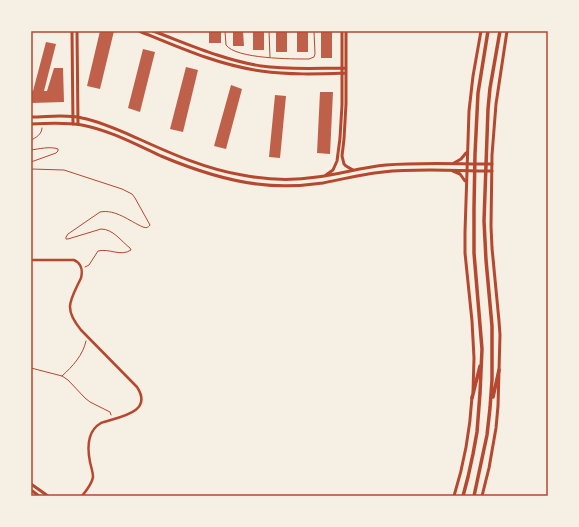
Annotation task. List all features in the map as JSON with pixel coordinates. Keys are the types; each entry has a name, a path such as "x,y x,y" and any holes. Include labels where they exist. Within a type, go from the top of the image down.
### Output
{"main road":[{"path":"463,496 477,432 482,357 481,326 474,253 475,154 478,93 488,31"},
{"path":"474,496 487,435 492,380 492,326 484,220 488,109 490,88 500,31"},
{"path":"472,398 482,357"},
{"path":"490,408 500,370"}],"street":[{"path":"72,31 73,124"},
{"path":"77,31 78,124"},
{"path":"138,31 211,59 247,69 275,73 346,73"},
{"path":"153,31 230,60 249,64 276,68 346,68"},
{"path":"325,176 333,170 338,156 342,120 342,31"},
{"path":"346,31 346,115 342,156 344,164 353,170"},
{"path":"454,496 464,462 468,441 472,398 474,358 465,253 466,184 470,93 481,31"},
{"path":"482,496 489,468 496,428 500,370 499,321 491,226 492,164 496,104 507,31"},
{"path":"31,118 73,116 99,122 195,163 228,173 274,179 302,179 368,167 400,164 492,164"},
{"path":"31,124 78,124 103,131 207,174 259,185 295,186 322,183 383,172 492,171"},
{"path":"450,164 461,159 466,153 467,149"},
{"path":"450,171 460,174 465,180 466,184"},
{"path":"31,260 74,260 80,265 82,270 82,278 70,304 70,309 75,322 137,387 142,397 139,408 135,412 101,422 92,430 89,438 88,452 93,478 82,496"},
{"path":"31,484 48,496"},
{"path":"31,490 39,496"}],"lane":[{"path":"225,31 226,45 231,50 270,58 309,60 314,57 315,54 314,31"},
{"path":"269,31 270,58"}],"path":[{"path":"31,140 39,135 42,130 42,124"},
{"path":"31,150 58,148 56,153 31,162"},
{"path":"31,169 64,170 128,192 135,198 149,222 149,227 143,227 117,214 105,211 100,212 68,234 66,239 105,229 110,231 131,250 129,252 120,253 102,250 98,251 89,265 82,270"},
{"path":"62,376 77,360 85,344 87,336"},
{"path":"31,368 62,376 71,382 90,402 110,412 113,419"}],"building":[{"path":"100,31 114,31 100,89 87,86"},
{"path":"209,31 221,31 221,43 209,43"},
{"path":"233,31 243,31 244,46 233,46"},
{"path":"253,31 264,31 264,50 253,50"},
{"path":"276,31 287,31 287,52 276,52"},
{"path":"297,31 308,31 308,52 297,52"},
{"path":"321,31 332,31 332,58 321,58"},
{"path":"46,42 56,44 44,91 47,91 54,68 63,68 64,102 31,103 31,91 33,91"},
{"path":"143,49 155,52 140,112 128,108"},
{"path":"186,67 198,70 183,132 170,129"},
{"path":"231,85 242,89 226,149 214,146"},
{"path":"320,92 333,92 330,154 317,153"},
{"path":"275,95 286,96 280,158 269,157"}]}
